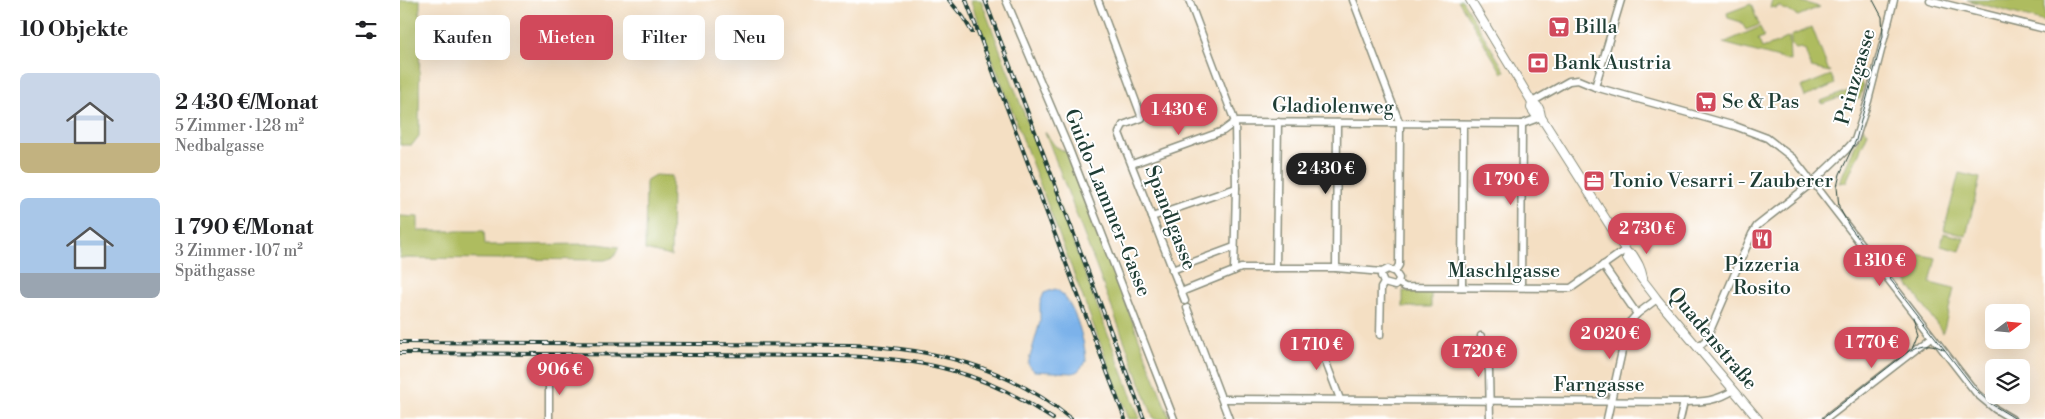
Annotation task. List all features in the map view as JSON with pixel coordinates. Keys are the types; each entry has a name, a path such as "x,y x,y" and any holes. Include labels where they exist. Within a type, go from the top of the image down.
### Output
{"street":[{"name":"Guido-Lammer-Gasse","path":"1006,0 1069,149 1174,419"},
{"name":"Spandlgasse","path":"1098,0 1142,118 1123,125 1119,133 1184,301"},
{"path":"1190,0 1235,122 1234,271"},
{"path":"1353,0 1400,124 1399,265 1395,272"},
{"name":"Quadenstraße","path":"1470,0 1532,102 1531,108 1535,114 1541,117 1626,252 1627,258 1635,272 1643,278 1657,299 1758,419"},
{"path":"1595,87 1621,0"},
{"name":"Prinzgasse","path":"1817,178 1854,140 1870,93 1894,0"},
{"path":"1929,0 2045,30"},
{"path":"1532,102 1569,81 1578,80 1595,87 1735,126 1767,138 1794,159 1808,177"},
{"name":"Gladiolenweg","path":"1132,164 1222,131 1235,122 1522,124 1541,117"},
{"path":"1276,268 1278,122"},
{"path":"1336,268 1337,123"},
{"path":"1462,124 1462,287"},
{"path":"1520,287 1522,124"},
{"path":"1808,177 1817,178 1816,186"},
{"path":"1808,177 1806,180 1808,186"},
{"path":"1808,186 1811,188 1816,186"},
{"path":"1698,347 1706,340 1757,226 1808,186"},
{"path":"1816,186 1984,401 2012,419"},
{"path":"1152,218 1236,188"},
{"path":"1172,270 1234,247"},
{"name":"Maschlgasse","path":"1398,283 1405,287 1571,288 1603,265 1626,252"},
{"path":"1603,265 1636,314"},
{"path":"1181,292 1241,268 1336,268 1382,272 1388,269 1395,272 1399,278 1395,286 1384,283"},
{"path":"1382,272 1381,276 1384,283"},
{"path":"1380,335 1381,288 1384,283"},
{"path":"1607,419 1628,324 1636,314 1657,299"},
{"path":"1187,308 1230,419"},
{"path":"1315,334 1340,399"},
{"path":"1481,336 1489,371 1490,419"},
{"path":"1826,419 1932,336"},
{"path":"549,374 550,419"},
{"name":"Farngasse","path":"1222,399 1708,402 1721,398 1734,390"},
{"path":"1680,419 1684,402"}],"green space":[{"path":"400,0 420,0 420,15 415,15 415,60 420,60 419,136 412,145 400,145"},
{"path":"970,0 981,0 1140,419 1129,419"},
{"path":"1458,0 1462,0 1505,71 1502,73"},
{"path":"1772,0 1796,0 1819,7 1798,16 1778,6 1777,8 1770,7"},
{"path":"1967,0 2045,0 2045,22"},
{"path":"1751,4 1759,25 1746,30 1741,22 1728,18 1727,13"},
{"path":"1760,27 1764,37 1758,39 1762,48 1789,37 1790,61 1723,43"},
{"path":"1812,27 1830,72 1811,68 1805,50 1801,48 1796,49 1791,45 1791,36"},
{"path":"1831,75 1835,84 1805,97 1801,87"},
{"path":"1855,75 1858,76 1863,87 1860,99 1842,97 1822,104 1821,101 1859,85"},
{"path":"1863,127 1868,133 1846,182 1839,183"},
{"path":"1045,132 1055,146 1068,153 1170,419 1154,419"},
{"path":"1959,173 1980,178 1966,236 1944,230"},
{"path":"655,175 672,176 671,256 645,250 646,182"},
{"path":"400,216 418,217 418,231 484,231 485,245 598,244 619,247 614,257 605,260 400,258"},
{"path":"1944,233 1964,238 1960,251 1941,246"},
{"path":"1903,251 1936,258 1930,283 1954,289 1943,333 1906,281 1909,278 1906,280 1891,260"},
{"path":"1403,291 1431,291 1431,307 1403,307"}],"water":[{"path":"1055,289 1061,293 1073,310 1084,344 1086,362 1078,371 1073,373 1034,371 1028,364 1040,322 1040,303 1044,293"}],"tram line":[{"path":"1873,0 1882,17 1883,36 1856,140 1840,174 1837,187 1839,207 1849,226 1975,389 1991,404 2016,419"},
{"path":"1822,419 1913,348 1919,333 1914,317"},
{"path":"1912,350 1928,345 1944,350"}],"railway":[{"path":"949,0 972,32"},
{"path":"966,0 1125,419"},
{"path":"985,0 1144,419"},
{"path":"400,342 851,345 911,350 968,363 995,373 1047,401 1071,419"},
{"path":"400,353 870,357 925,364 976,378 1002,389 1053,419"}],"place":[{"name":"Billa","path":"1559,27"},
{"name":"Bank Austria","path":"1538,63"},
{"name":"Se & Pas","path":"1706,102"},
{"name":"Tonio Vesarri - Zauberer","path":"1594,181"},
{"name":"Pizzeria Rosito","path":"1762,239"}]}
